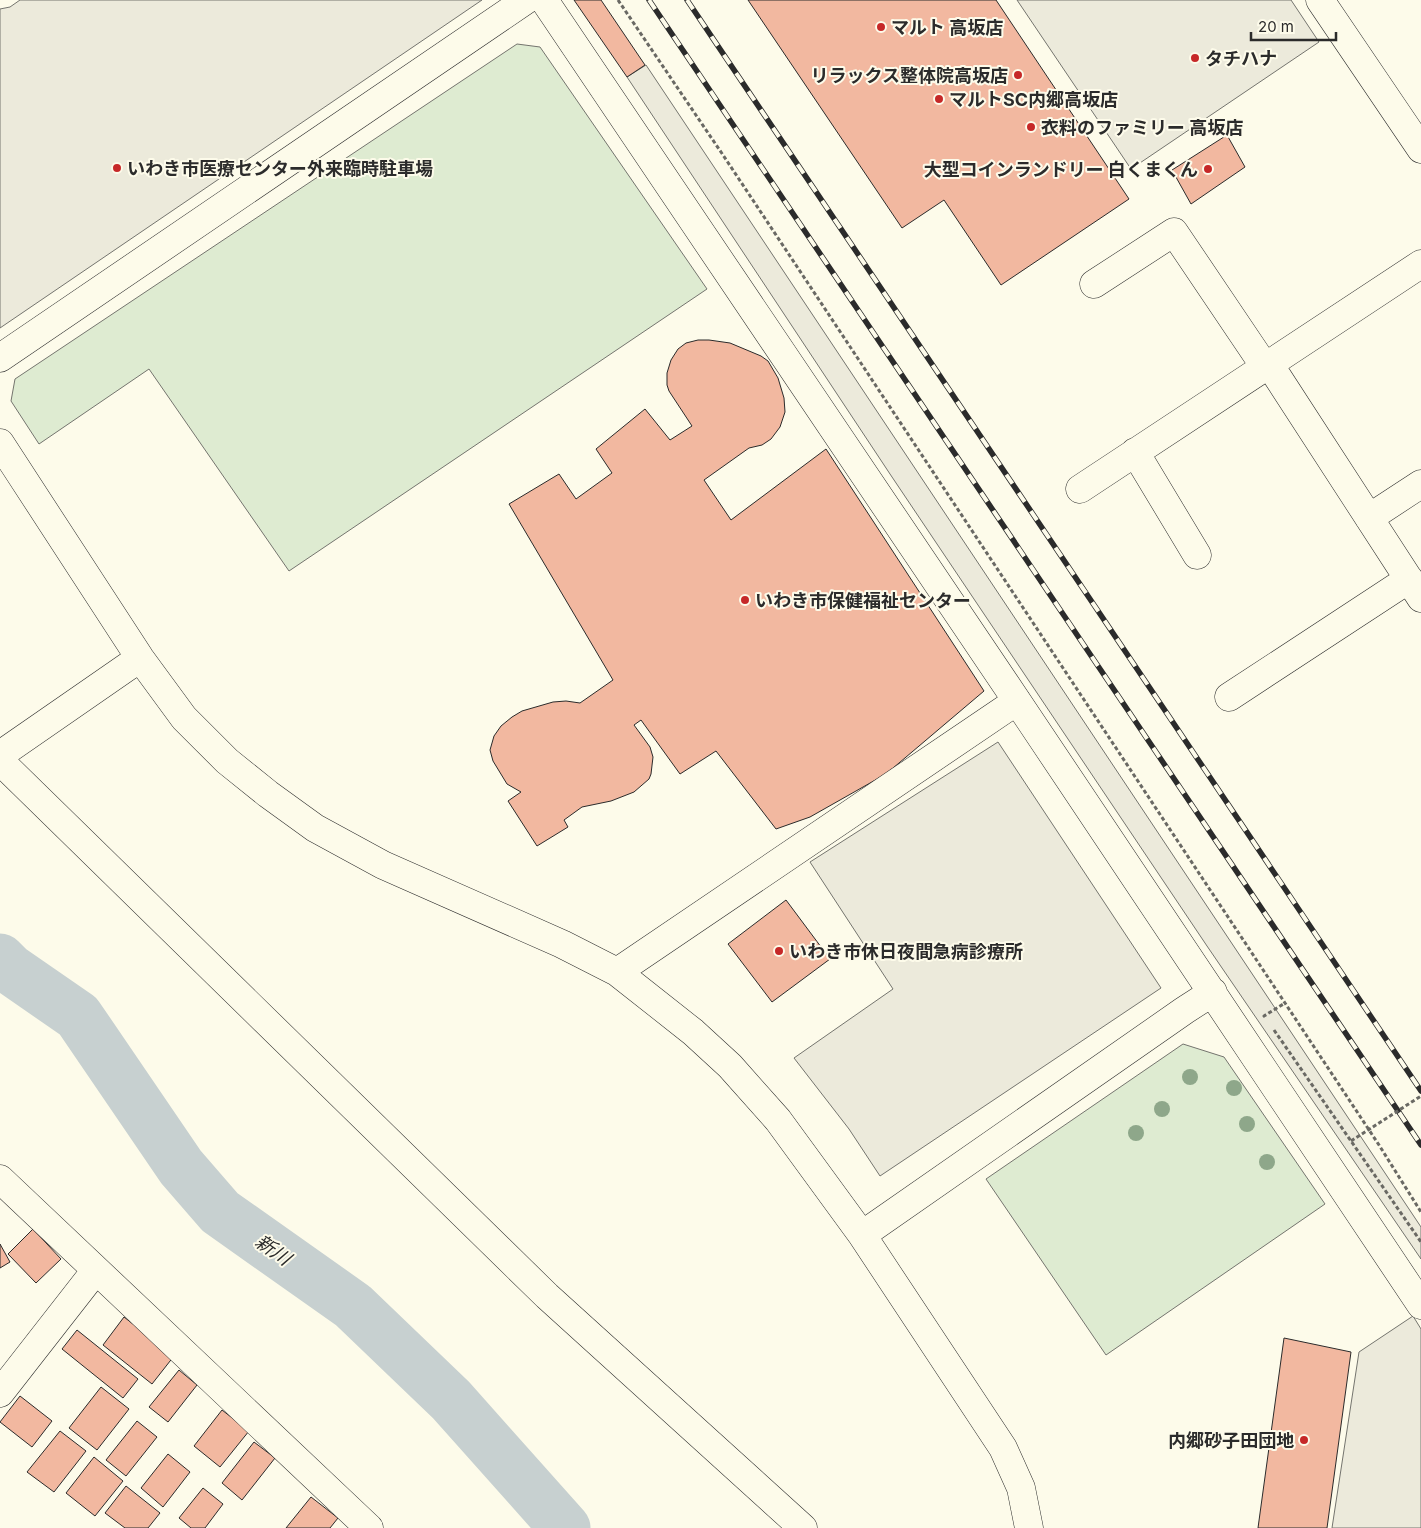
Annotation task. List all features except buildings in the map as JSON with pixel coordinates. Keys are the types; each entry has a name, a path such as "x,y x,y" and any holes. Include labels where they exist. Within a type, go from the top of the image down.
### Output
{"street":[{"path":"0,358 526,0"},
{"path":"544,0 1213,992 1421,1305"},
{"path":"1320,0 1421,149"},
{"path":"1094,284 1174,232 1265,367 1275,373 1415,588 1229,697"},
{"path":"1080,489 1421,264"},
{"path":"0,443 140,658 184,718 227,761 315,828 383,865 562,944 617,972 693,1032 730,1066 778,1120 862,1235 1003,1448 1021,1488 1029,1528"},
{"path":"1135,452 1197,555"},
{"path":"1369,518 1421,484"},
{"path":"0,755 140,658"},
{"path":"617,972 1017,701"},
{"path":"0,761 547,1296 803,1528"},
{"path":"862,1235 1177,1015 1213,992"},
{"path":"0,1179 369,1528"},
{"path":"0,1392 96,1270"}],"path":[{"path":"618,0 729,163 1286,1002 1421,1212"},
{"path":"1286,1002 1264,1016 1421,1242"},
{"path":"1351,1141 1421,1096"}],"green space":[{"path":"517,44 540,47 707,289 289,571 149,369 39,444 11,401 15,379"},
{"path":"1183,1044 1224,1057 1325,1204 1106,1355 986,1179"}],"shaded area":[{"name":"いわき市医療センター外来臨時駐車場","path":"20,0 482,0 0,328 0,9 10,7"},
{"path":"1017,0 1291,0 1319,42 1131,169"},
{"path":"646,65 1421,1227 1421,1259 1207,946 890,474 627,77"},
{"path":"998,742 1161,988 880,1176 849,1129 794,1058 893,989 810,862"},
{"path":"1413,1316 1421,1329 1421,1528 1332,1528 1359,1352"}],"waterway":[{"name":"新川","path":"0,959 10,969 78,1016 181,1167 220,1212 353,1306 451,1400 565,1528"}],"railway":[{"path":"649,0 1421,1145"},
{"path":"687,0 1421,1091"}],"place":[{"name":"マルト 高坂店","path":"881,27"},
{"name":"タチハナ","path":"1195,58"},
{"name":"リラックス整体院高坂店","path":"1018,75"},
{"name":"マルトSC内郷高坂店","path":"939,99"},
{"name":"衣料のファミリー 高坂店","path":"1031,127"},
{"name":"いわき市医療センター外来臨時駐車場","path":"117,168"},
{"name":"大型コインランドリー 白くまくん","path":"1208,169"},
{"name":"いわき市保健福祉センター","path":"745,600"},
{"name":"いわき市休日夜間急病診療所","path":"779,951"},
{"name":"内郷砂子田団地","path":"1304,1440"}]}
